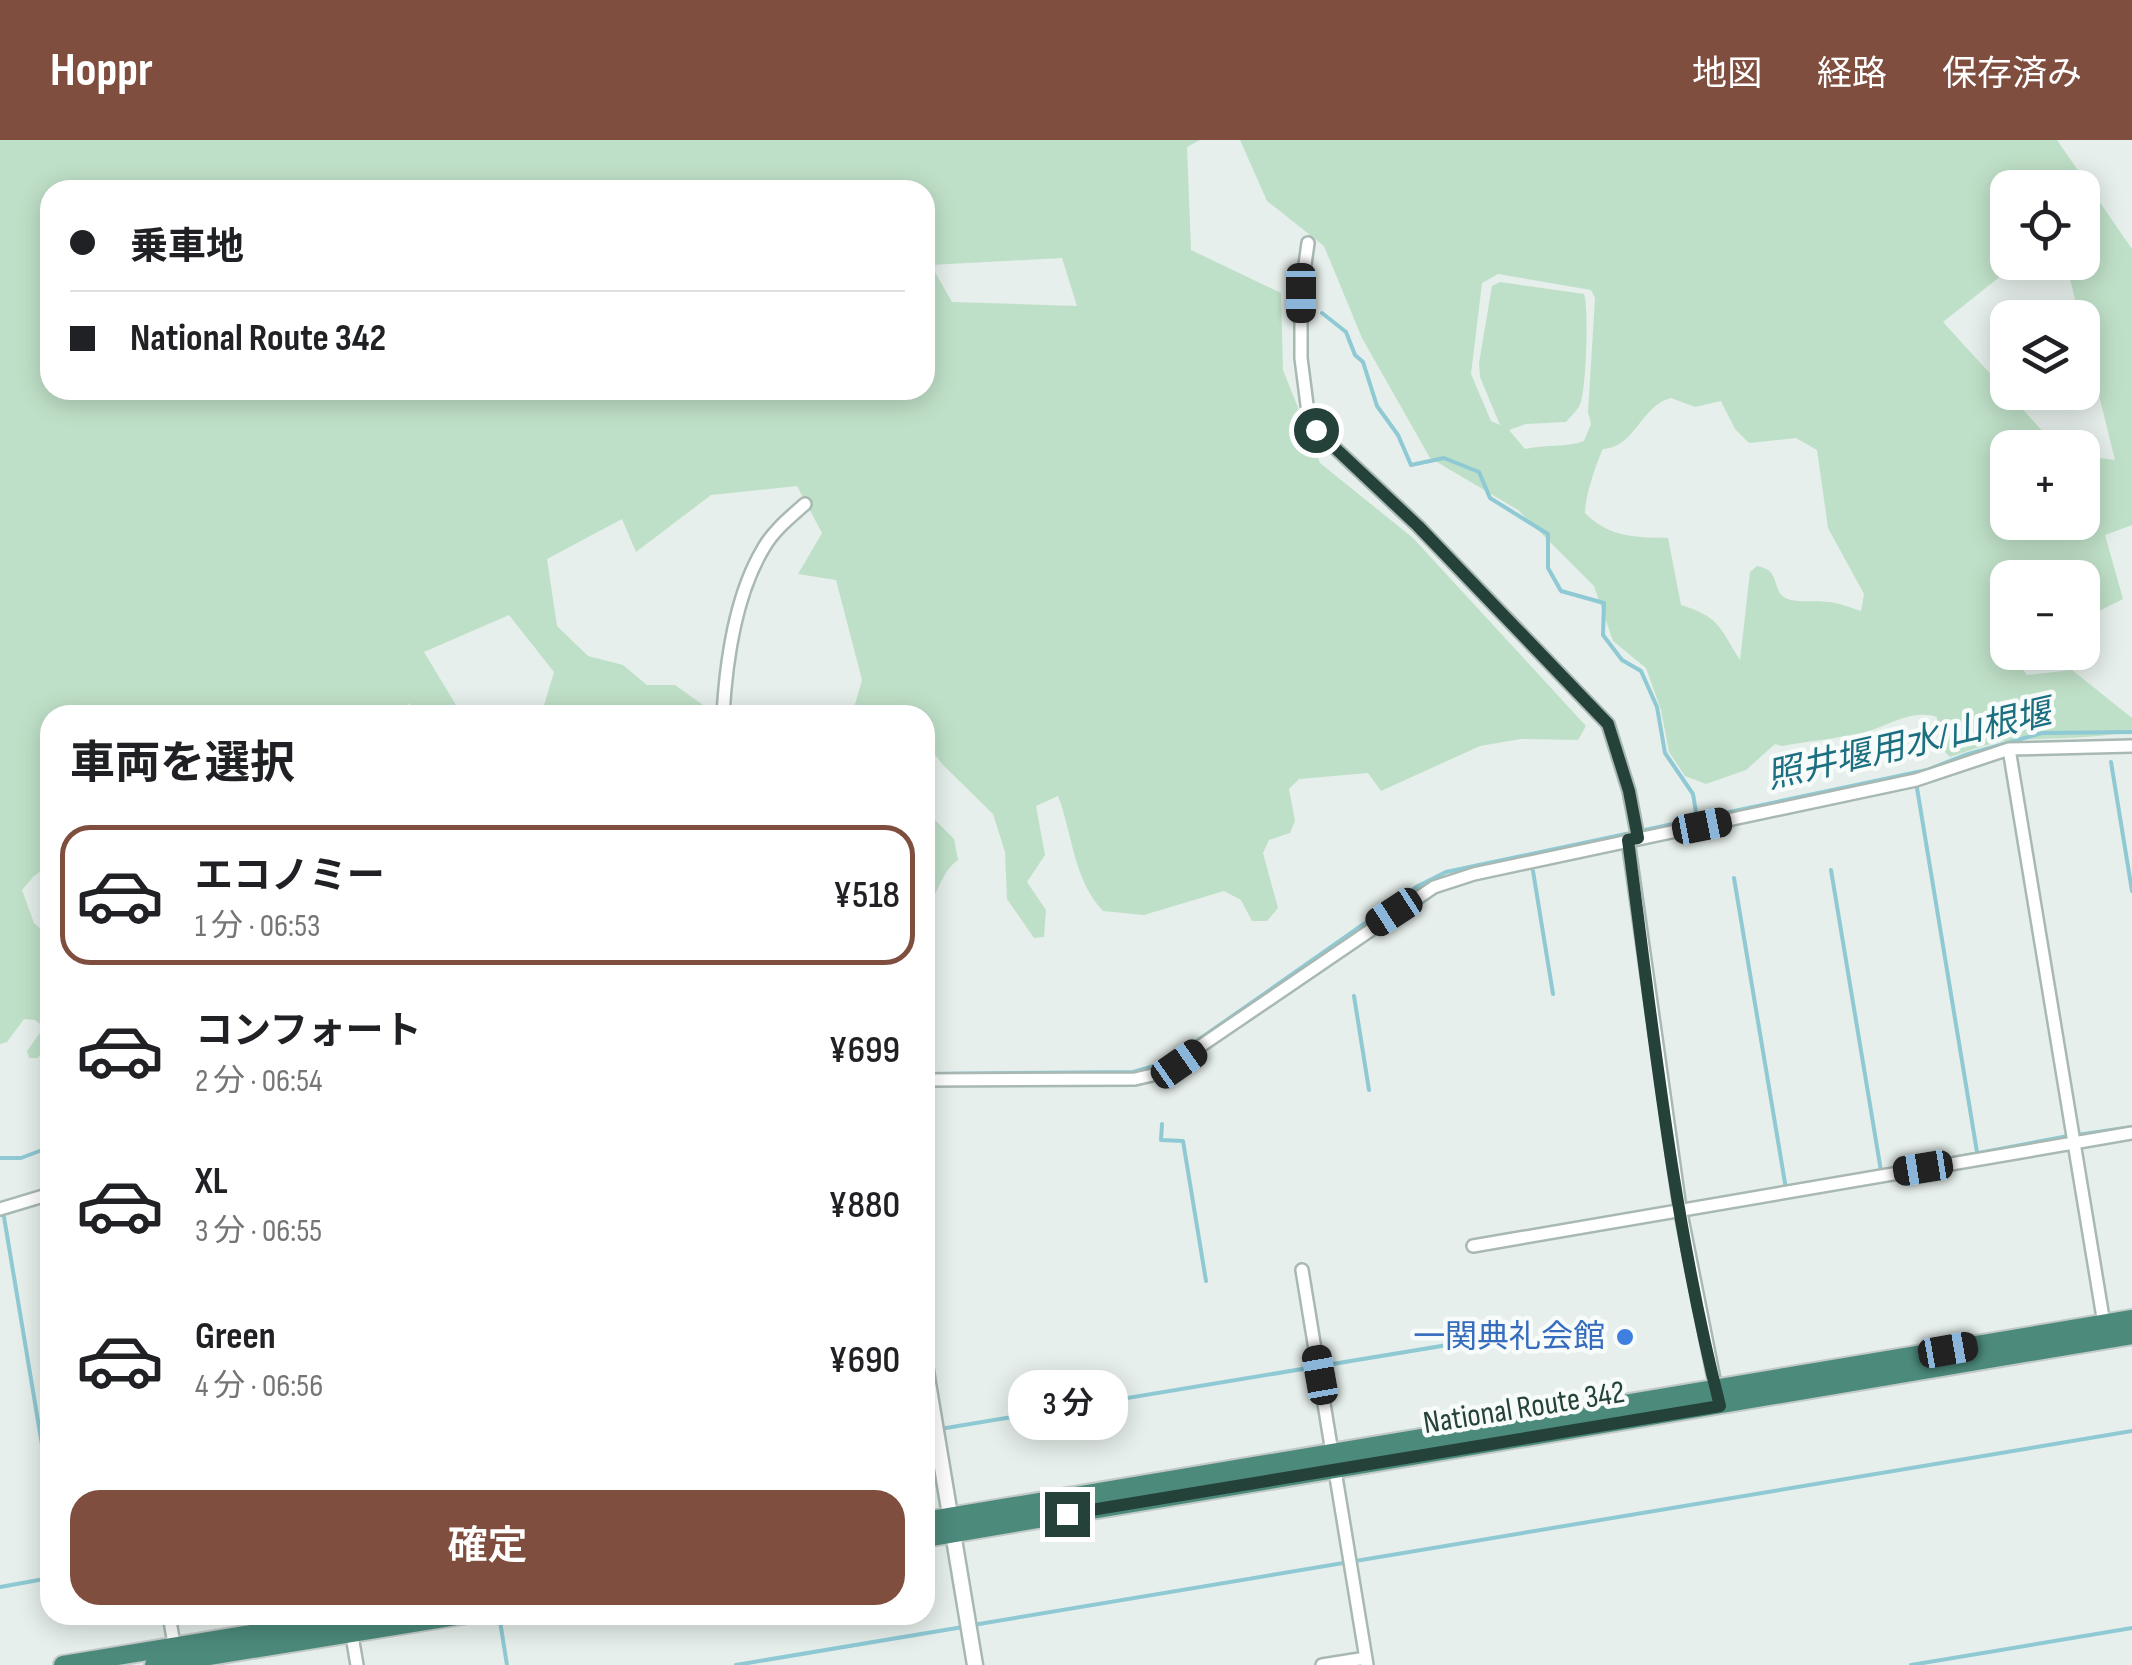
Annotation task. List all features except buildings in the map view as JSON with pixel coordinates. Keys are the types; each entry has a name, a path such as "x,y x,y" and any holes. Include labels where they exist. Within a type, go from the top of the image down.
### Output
{"highway":[{"name":"National Route 342","path":"935,1533 951,1525 2105,1331 2132,1319"},
{"name":"National Route 342","path":"2105,1331 2132,1335"},
{"name":"National Route 342","path":"935,1522 951,1525"},
{"path":"63,1665 176,1654 328,1625"},
{"path":"154,1665 176,1654"}],"street":[{"path":"1308,243 1301,293 1301,358 1306,405 1316,430 1418,526 1608,724 1629,791 1680,1208 1718,1398"},
{"path":"725,705 739,615 751,572 764,546 805,504"},
{"path":"935,1080 1135,1079 1161,1073 1434,887 1474,874 1916,780 2009,750 2132,746"},
{"path":"2009,750 2105,1331"},
{"path":"1474,1246 2132,1133"},
{"path":"0,1208 40,1197"},
{"path":"1302,1270 1367,1661 1322,1665"},
{"path":"935,1427 975,1665"},
{"path":"172,1625 176,1654"},
{"path":"354,1625 357,1665"}],"green space":[{"path":"0,140 1200,140 1187,147 1191,250 1281,293 1283,370 1320,463 1413,538 1586,726 1578,740 1521,739 1480,746 1381,791 1368,773 1299,779 1289,789 1295,821 1290,833 1269,840 1263,853 1278,908 1267,921 1252,921 1241,900 1224,891 1144,915 1103,911 1085,885 1058,796 1036,806 1045,855 1027,882 1046,910 1044,937 1034,938 1007,899 1005,852 993,814 935,755 935,705 855,705 862,680 836,580 798,574 822,533 797,486 711,495 636,552 622,519 547,559 557,626 588,656 623,665 647,685 675,685 703,705 544,705 554,672 509,615 424,652 456,705 40,705 40,872 22,890 34,923 40,928 40,1024 24,1019 7,1042 0,1044"},
{"path":"1240,140 2057,140 2078,170 1990,170 1990,280 1996,280 1943,322 1990,374 1990,410 2023,410 2041,430 1990,430 1990,540 2100,540 2100,458 2115,460 2100,400 2100,300 2075,300 2070,280 2100,280 2100,202 2132,249 2132,525 2105,535 2123,599 2100,610 2100,560 1990,560 1990,670 2023,670 2027,675 2072,670 2132,718 2132,729 2092,736 2005,741 1950,757 1937,744 1937,717 1917,715 1851,735 1775,744 1746,770 1706,784 1685,776 1669,752 1661,710 1646,668 1613,641 1594,586 1518,510 1430,458 1362,338 1324,246 1267,201","holes":["1498,274 1591,290 1595,298 1588,412 1591,424 1584,441 1525,449 1509,430 1526,424 1566,422 1580,405 1586,348 1584,294 1500,282 1492,286 1479,363 1480,377 1500,425 1491,421 1471,374 1482,283","1671,398 1695,407 1721,401 1735,429 1749,443 1796,438 1817,450 1828,528 1864,594 1861,611 1833,603 1788,599 1779,592 1770,572 1757,566 1750,572 1740,660 1711,619 1681,605 1668,538 1614,532 1585,513 1603,449 1623,442 1652,409"]},
{"path":"935,820 954,839 958,860 935,893"},
{"path":"40,1033 40,1055 29,1058 27,1051"}],"waterway":[{"path":"1322,313 1346,332 1355,355 1363,362 1377,406 1398,435 1411,465 1444,458 1479,472 1490,498 1548,534 1548,568 1561,591 1604,603 1603,635 1622,660 1641,671 1657,707 1665,753 1693,794 1697,818"},
{"name":"照井堰用水/山根堰","path":"1184,1050 1418,886 1446,872 1927,770 2042,733 2132,732"},
{"path":"2111,762 2132,891"},
{"path":"1917,788 1977,1152"},
{"path":"1831,870 1881,1171"},
{"path":"1533,871 1553,994"},
{"path":"1734,878 1786,1189"},
{"path":"1354,996 1369,1090"},
{"name":"照井堰用水/山根堰","path":"935,1074 1133,1072 1168,1062"},
{"path":"1162,1124 1161,1140 1183,1141 1206,1281"},
{"path":"2077,1135 2132,1127"},
{"path":"1915,1165 2068,1136"},
{"name":"照井堰用水/山根堰","path":"0,1158 21,1158 40,1151"},
{"path":"4,1217 40,1433"},
{"path":"940,1429 1508,1335"},
{"path":"973,1625 2132,1431"},
{"path":"0,1587 40,1580"},
{"path":"501,1625 507,1665"},
{"path":"736,1665 963,1627"},
{"path":"1911,1665 2132,1628"}],"place":[{"name":"一関典礼会館","path":"1625,1337"}],"route":[{"path":"1067,1514 1720,1406 1680,1208 1642,947 1628,840 1638,838 1629,791 1608,724 1418,526 1316,430"}]}
